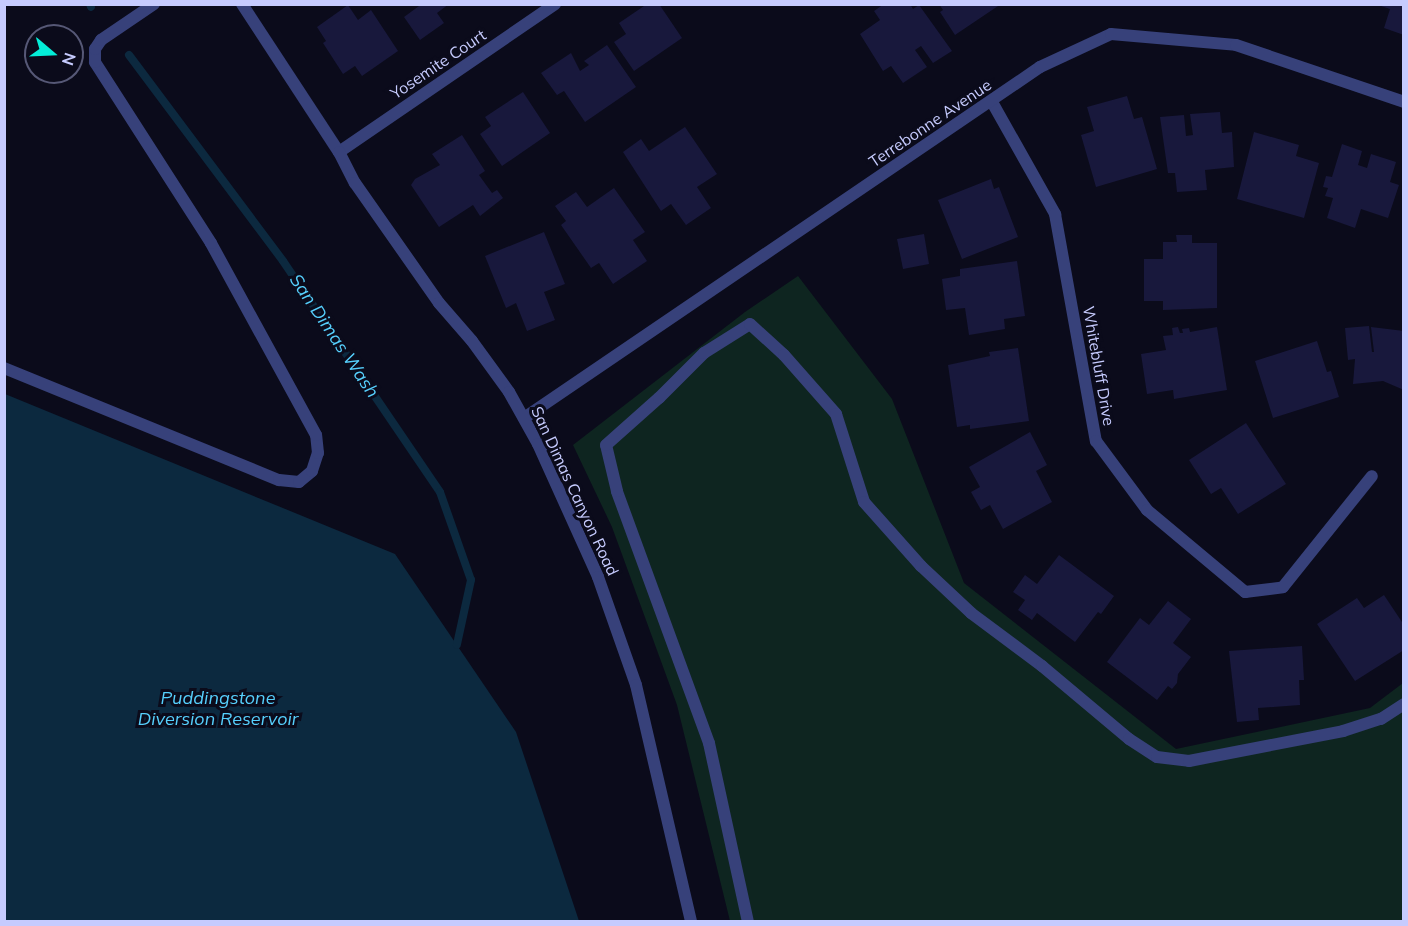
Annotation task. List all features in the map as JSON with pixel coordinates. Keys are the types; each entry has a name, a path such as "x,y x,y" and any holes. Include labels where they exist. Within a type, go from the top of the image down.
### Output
{"street":[{"path":"4,368 279,480 299,482 312,471 318,453 316,435 211,243 95,62 95,49 101,40 154,4"},
{"name":"San Dimas Canyon Road","path":"242,4 339,152 355,183 439,303 472,341 509,392 524,418 598,577 636,685 691,921"},
{"name":"Yosemite Court","path":"339,152 555,4"},
{"name":"Terrebonne Avenue","path":"524,418 992,102 1040,67 1111,34 1236,45 1404,102"},
{"name":"Whitebluff Drive","path":"992,102 1055,214 1096,441 1147,510 1245,592 1283,587 1372,476"},
{"path":"748,921 710,743 617,491 606,445 705,353 750,324 784,355 836,414 864,502 921,566 971,613 1042,666 1129,739 1157,757 1189,761 1343,731 1380,719 1404,704"}],"green space":[{"path":"798,276 892,399 964,583 1176,749 1370,708 1403,683 1403,921 730,921 677,705 612,527 573,445 745,312"}],"water":[{"name":"Puddingstone Diversion Reservoir","path":"5,394 395,554 516,732 579,921 5,921"}],"building":[{"path":"418,4 449,4 437,13 444,23 420,40 404,17 419,6"},
{"path":"647,4 659,4 682,38 634,71 614,42 626,34 619,23"},
{"path":"884,4 910,4 913,9 919,5 952,51 933,63 921,46 915,50 927,67 903,83 891,66 883,71 860,34 880,20 874,11"},
{"path":"939,4 1001,4 955,35 940,12 943,10"},
{"path":"348,5 358,20 371,10 398,51 362,76 355,66 343,74 323,43 326,41 317,27"},
{"path":"1378,5 1404,5 1404,35 1384,28 1390,9"},
{"path":"607,45 636,87 585,122 564,91 557,95 541,73 571,53 580,71 589,65 584,61"},
{"path":"523,92 550,133 502,166 480,134 491,126 485,117"},
{"path":"1127,96 1134,119 1142,117 1157,169 1096,187 1081,135 1094,131 1087,107"},
{"path":"1220,112 1222,133 1232,132 1234,167 1205,170 1207,190 1177,192 1175,173 1168,173 1160,117 1184,115 1186,136 1193,135 1190,114"},
{"path":"685,127 717,174 697,187 711,208 686,225 671,204 661,211 623,152 641,139 649,151"},
{"path":"1254,132 1299,145 1296,156 1319,163 1304,218 1237,199"},
{"path":"462,135 485,171 479,175 492,193 497,190 503,198 480,216 473,205 439,227 411,185 415,179 440,165 432,154"},
{"path":"1342,144 1362,151 1358,165 1367,168 1371,154 1396,162 1390,182 1399,185 1388,218 1361,209 1355,228 1327,218 1333,198 1325,196 1328,188 1323,187 1326,176 1332,177"},
{"path":"991,179 994,189 999,187 1018,237 962,259 938,200"},
{"path":"614,188 645,232 633,240 647,261 613,284 599,263 591,268 561,225 566,221 555,206 576,192 587,207"},
{"path":"544,232 565,284 544,292 555,320 527,331 516,303 506,308 485,256"},
{"path":"924,234 929,264 903,269 897,239"},
{"path":"1176,235 1192,235 1192,243 1217,243 1217,308 1163,310 1163,301 1144,301 1144,259 1163,259 1163,242 1177,242"},
{"path":"1017,261 1025,316 1004,319 1005,329 969,335 965,308 946,310 942,279 960,276 960,269"},
{"path":"1369,326 1372,352 1374,352 1371,327 1404,331 1404,390 1383,381 1353,384 1355,359 1348,360 1345,328"},
{"path":"1178,327 1180,333 1183,333 1182,329 1189,328 1190,332 1217,327 1227,390 1174,399 1173,390 1147,394 1141,354 1166,350 1163,336 1173,335 1172,328"},
{"path":"1317,341 1327,372 1331,371 1339,397 1273,418 1255,361"},
{"path":"1018,348 1029,421 970,429 970,425 957,427 948,365 990,356 989,352"},
{"path":"1246,423 1286,484 1238,514 1221,488 1211,494 1189,460"},
{"path":"1030,432 1047,465 1036,471 1052,502 1003,529 990,505 981,510 971,492 980,487 969,467"},
{"path":"1059,555 1114,596 1101,614 1098,612 1075,642 1037,613 1032,620 1018,610 1025,600 1013,592 1025,575 1037,584"},
{"path":"1384,595 1404,625 1404,650 1355,681 1317,624 1357,598 1364,608"},
{"path":"1168,601 1191,619 1173,643 1191,657 1178,674 1177,683 1172,689 1168,686 1157,700 1107,662 1140,618 1149,625"},
{"path":"1302,646 1304,680 1299,680 1300,705 1258,708 1259,720 1237,722 1229,651"}],"waterway":[{"name":"San Dimas Wash","path":"129,55 283,261 440,492 471,580 457,644"}]}
